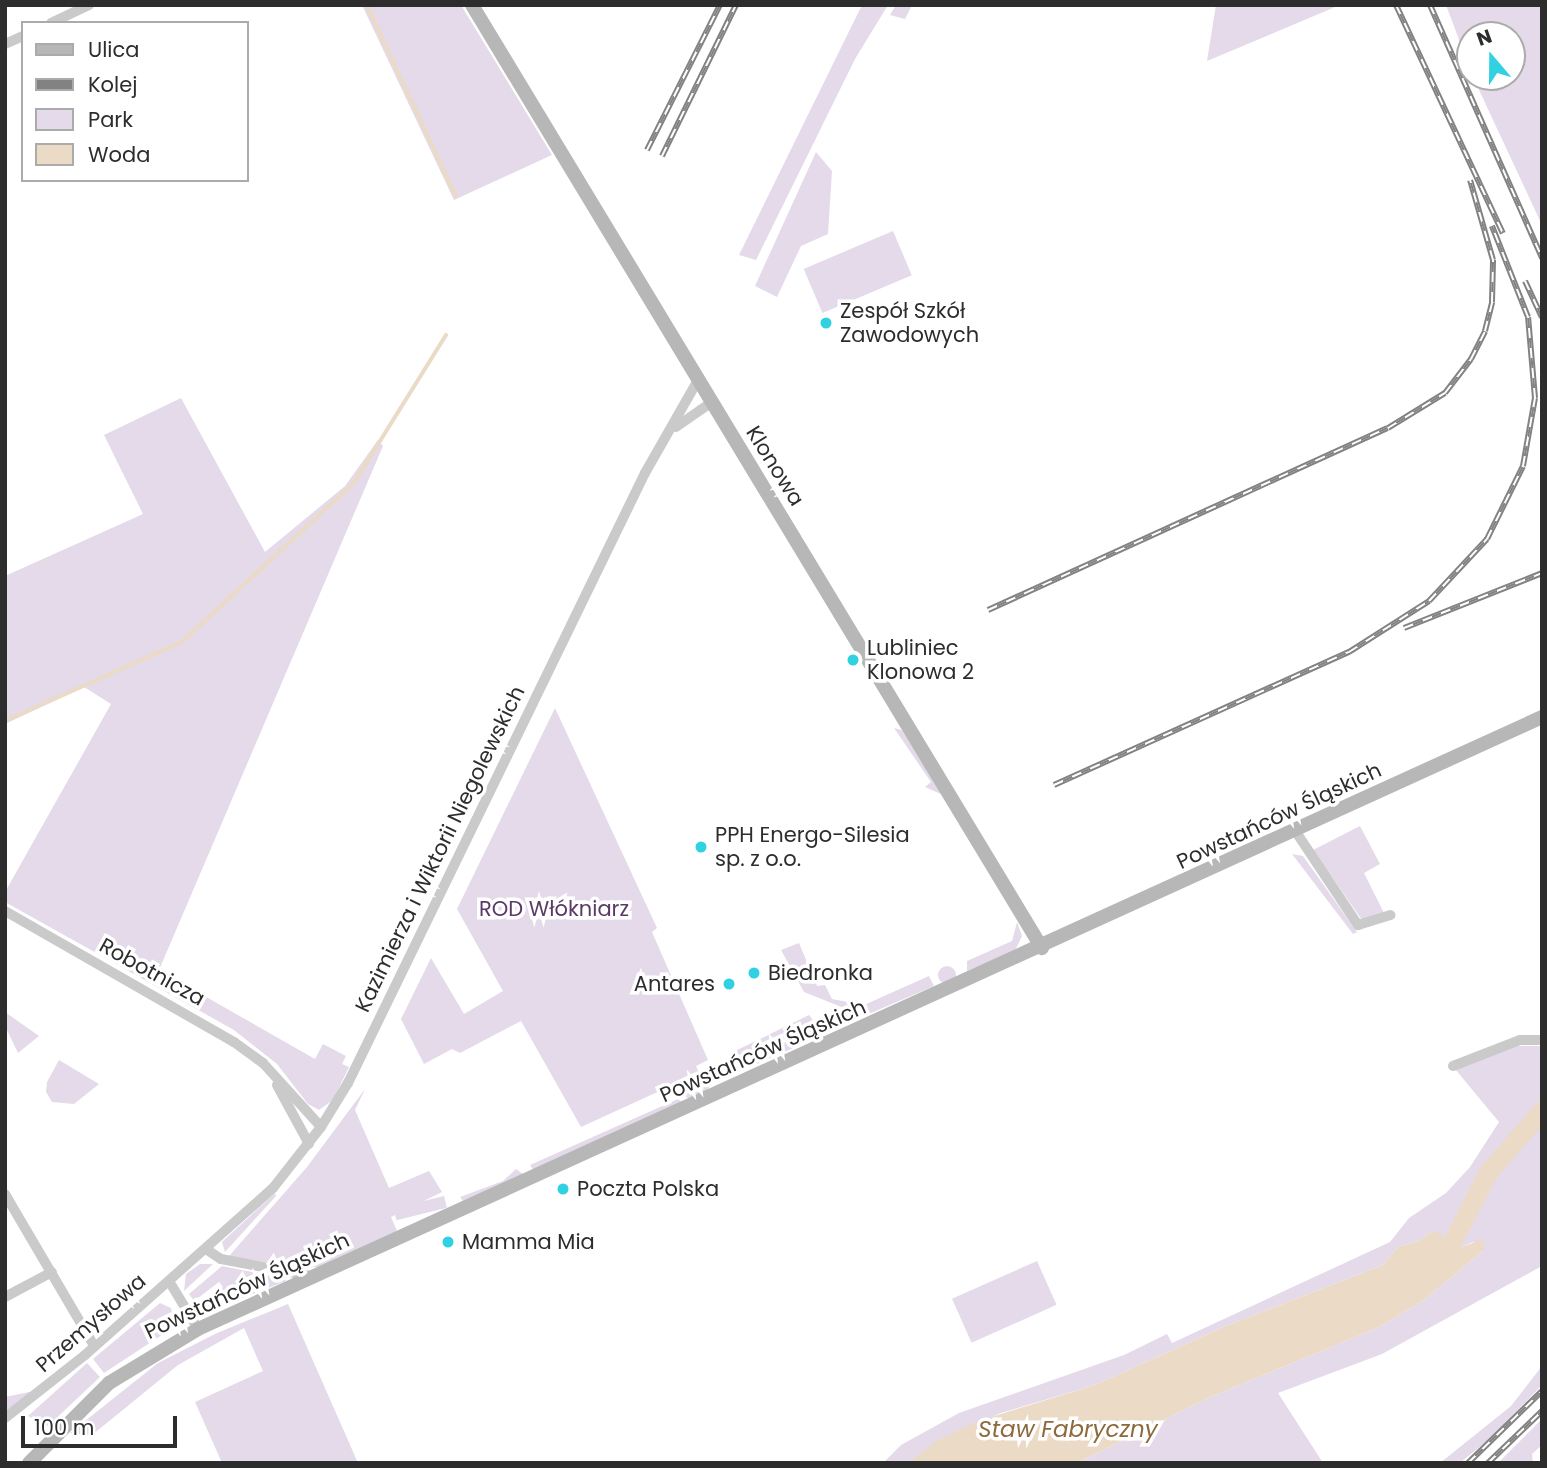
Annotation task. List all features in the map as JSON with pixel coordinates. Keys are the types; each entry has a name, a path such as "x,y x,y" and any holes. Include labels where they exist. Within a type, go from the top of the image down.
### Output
{"main road":[{"name":"Klonowa","path":"472,5 1042,948"},
{"name":"Powstańców Śląskich","path":"29,1463 79,1409 138,1362 198,1329 1042,948 1542,717"}],"street":[{"path":"55,21 89,5"},
{"path":"5,44 21,37"},
{"name":"Kazimierza i Wiktorii Niegolewskich","path":"169,1281 273,1188 309,1144 348,1083 666,436 698,380"},
{"path":"666,436 689,414 712,402"},
{"path":"1296,832 1358,925 1391,915"},
{"name":"Robotnicza","path":"5,911 234,1042 273,1076 321,1127"},
{"path":"1453,1066 1520,1040 1542,1040"},
{"name":"Robotnicza","path":"273,1076 309,1144"},
{"path":"5,1194 94,1346"},
{"path":"206,1249 221,1259 315,1277"},
{"path":"5,1297 52,1272"},
{"path":"169,1281 198,1329"},
{"name":"Przemysłowa","path":"5,1418 169,1281"}],"green space":[{"path":"362,5 461,5 552,155 454,200"},
{"path":"862,5 888,5 855,59 756,260 739,255"},
{"path":"896,5 912,5 905,19 890,15"},
{"path":"1216,5 1340,5 1207,61"},
{"path":"1446,5 1542,5 1542,225 1480,91 1526,91 1526,21 1456,21 1456,32"},
{"path":"816,152 832,171 828,234 801,246 777,297 755,286"},
{"path":"893,231 912,275 822,313 804,269"},
{"path":"181,398 265,552 345,486 378,440 383,446 159,970 315,1059 323,1044 346,1056 342,1064 349,1067 333,1100 319,1110 308,1104 277,1064 234,1030 5,902 5,892 111,704 84,687 5,724 5,576 143,514 104,435"},
{"name":"ROD Włókniarz","path":"555,708 657,928 652,932 708,1060 696,1066 699,1073 581,1127 521,1021 460,1053 452,1049 424,1064 401,1019 431,958 464,1014 503,991 457,909"},
{"path":"894,728 902,730 943,795 925,787 931,782"},
{"path":"1360,826 1380,864 1364,873 1384,913 1362,920 1313,850"},
{"path":"1292,854 1303,856 1357,932 1353,934"},
{"path":"1017,922 1022,936 1015,951 967,971 967,961 1012,941"},
{"path":"799,943 817,986 825,985 832,999 864,1005 929,976 934,986 864,1016 804,992 781,950"},
{"path":"947,966 953,969 956,975 953,981 947,984 941,981 938,975 941,969"},
{"path":"5,1012 39,1036 18,1053 5,1026"},
{"path":"809,1015 816,1024 737,1062 732,1060 733,1052"},
{"path":"819,1026 809,1041 748,1068 739,1065"},
{"path":"1515,1046 1542,1046 1542,1266 1382,1354 1278,1393 1323,1463 1077,1463 1208,1398 1377,1328 1424,1300 1484,1250 1473,1242 1446,1254 1433,1231 1419,1241 1398,1247 1383,1265 1226,1326 1095,1385 998,1414 909,1463 883,1463 901,1445 959,1413 1124,1355 1167,1334 1172,1343 1390,1242 1409,1218 1446,1193 1470,1167 1499,1122 1455,1069"},
{"path":"59,1060 99,1084 74,1104 52,1102 46,1092 47,1082"},
{"path":"707,1082 710,1086 705,1094 690,1100 684,1095"},
{"path":"365,1089 355,1110 389,1188 429,1171 442,1192 391,1217 397,1231 319,1267 297,1268 229,1256 307,1167"},
{"path":"678,1099 683,1103 534,1171 530,1165"},
{"path":"516,1169 523,1174 463,1201 460,1197 503,1181"},
{"path":"275,1193 276,1196 225,1252 222,1242"},
{"path":"444,1196 447,1208 396,1220 394,1209"},
{"path":"1037,1261 1057,1305 972,1343 952,1299"},
{"path":"200,1264 213,1264 184,1291 186,1274"},
{"path":"222,1266 286,1281 210,1311 197,1304 223,1287 219,1282 194,1301 189,1294"},
{"path":"160,1303 175,1310 178,1319 174,1327 104,1373 93,1359"},
{"path":"288,1304 358,1463 222,1463 195,1402 263,1371 244,1328 178,1365 92,1435 70,1433 158,1363 217,1333"},
{"path":"87,1363 100,1377 48,1426 28,1416"},
{"path":"1542,1366 1542,1385 1495,1434 1460,1463 1440,1463 1511,1406"},
{"path":"34,1391 5,1414 5,1397"},
{"path":"1542,1419 1542,1445 1532,1454 1533,1463 1498,1463"}],"water":[{"name":"Staw Fabryczny","path":"1433,1231 1443,1235 1446,1253 1483,1239 1484,1250 1424,1300 1377,1328 1208,1398 1077,1463 909,1463 933,1443 975,1422 1095,1385 1226,1326 1383,1265 1398,1247 1419,1241"}],"waterway":[{"path":"367,5 456,196"},
{"path":"5,721 182,642 354,483 446,335"},
{"path":"1427,1269 1446,1254 1488,1172 1542,1110"}],"railway":[{"path":"647,150 720,5"},
{"path":"662,156 736,5"},
{"path":"1396,5 1503,233"},
{"path":"1430,5 1542,258"},
{"path":"988,610 1388,428 1445,393 1471,359 1485,331 1492,302 1493,260 1470,180"},
{"path":"1054,785 1349,652 1429,601 1487,539 1523,466 1535,398 1528,317 1492,226"},
{"path":"1525,281 1542,317"},
{"path":"1404,628 1542,573"},
{"path":"1468,1463 1542,1391"},
{"path":"1488,1463 1542,1411"}],"place":[{"name":"Zespół Szkół Zawodowych","path":"826,323"},
{"name":"Lubliniec Klonowa 2","path":"853,660"},
{"name":"PPH Energo-Silesia sp. z o.o.","path":"701,847"},
{"name":"Biedronka","path":"754,973"},
{"name":"Antares","path":"729,984"},
{"name":"Poczta Polska","path":"563,1189"},
{"name":"Mamma Mia","path":"448,1242"}]}
